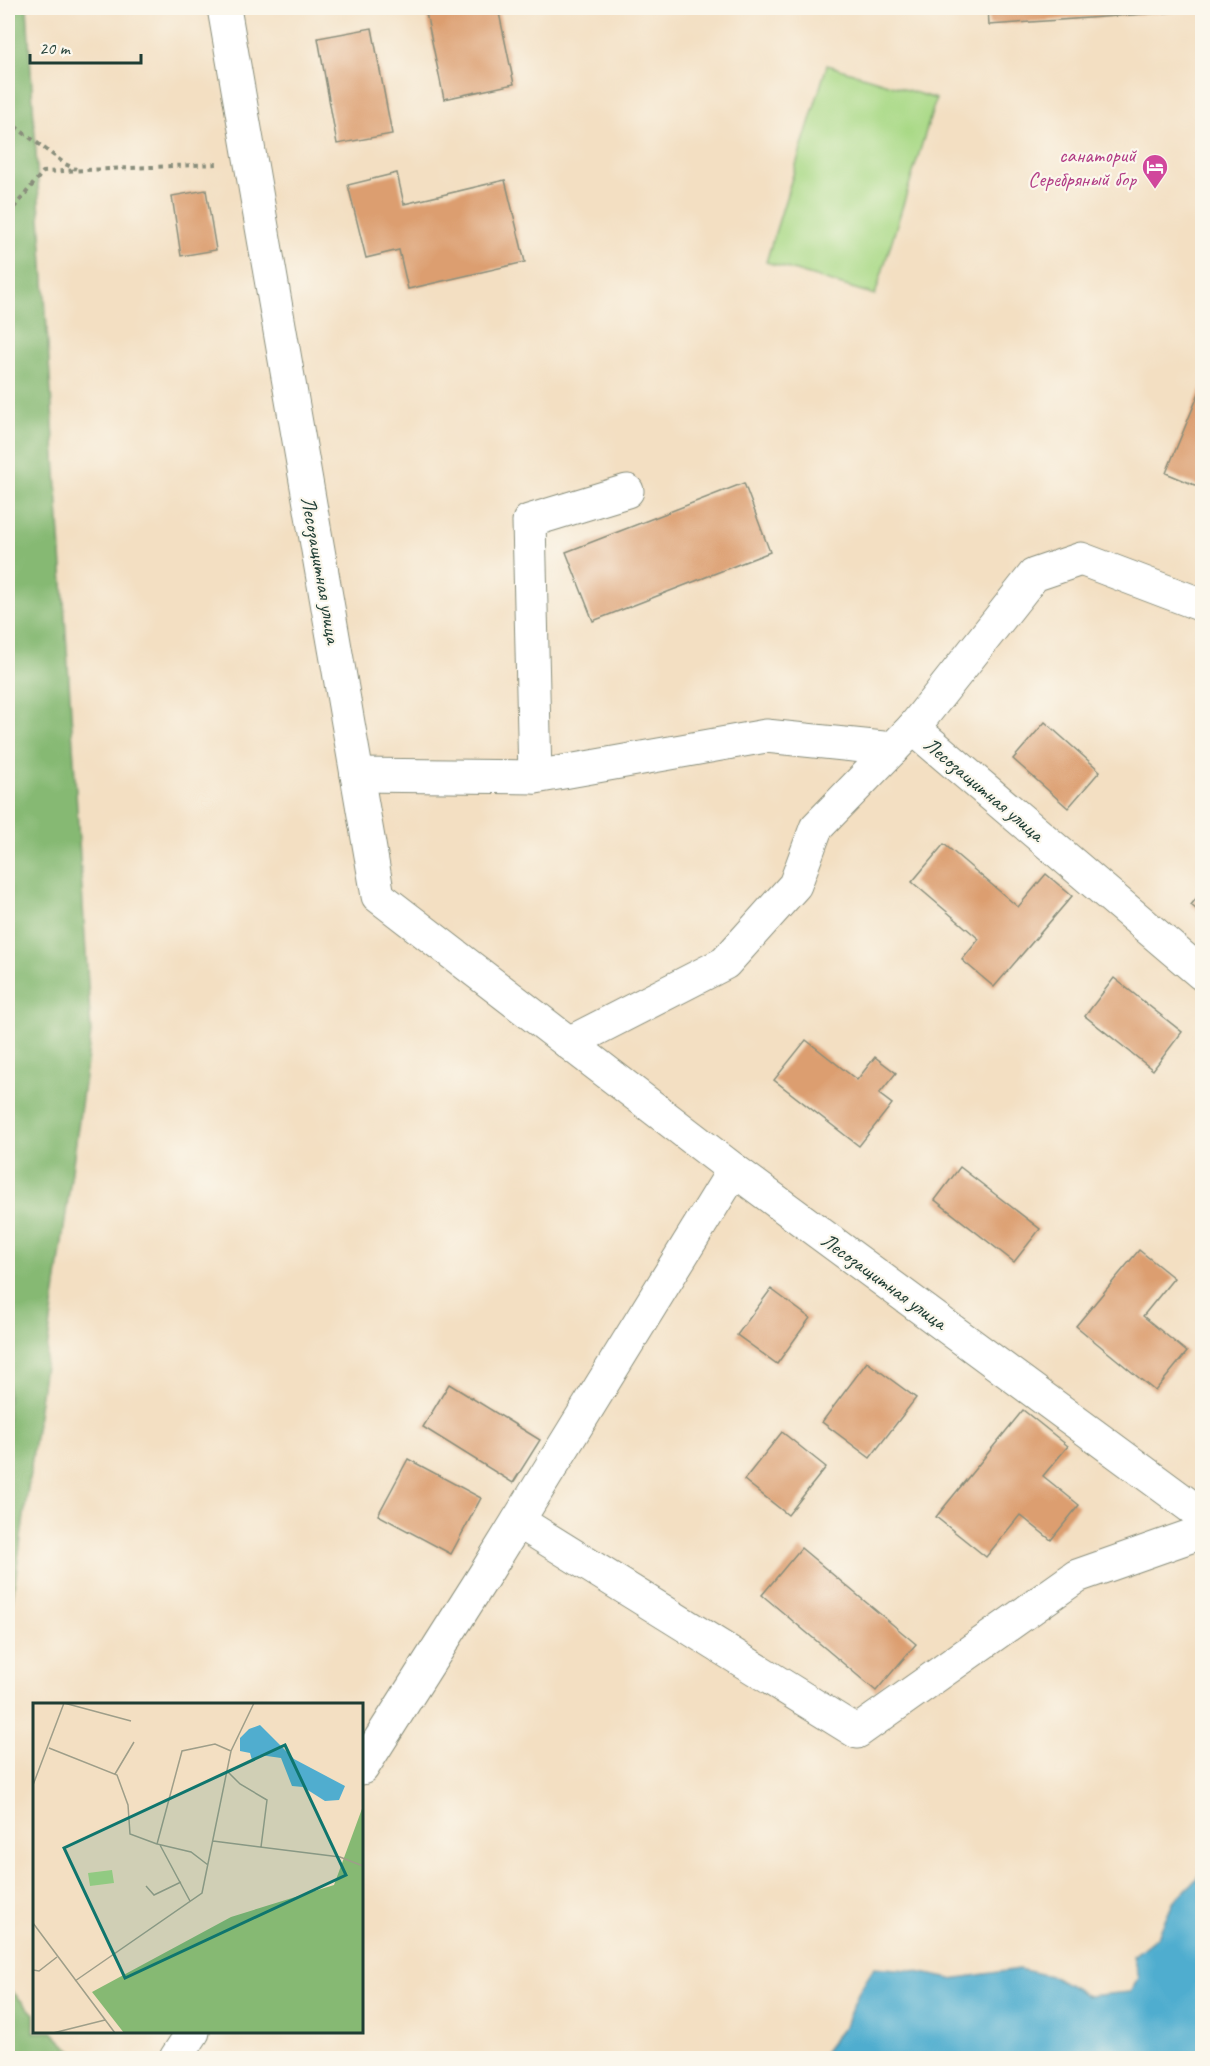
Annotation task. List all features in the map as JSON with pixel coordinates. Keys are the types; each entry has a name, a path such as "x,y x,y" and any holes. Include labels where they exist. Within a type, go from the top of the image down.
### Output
{"street":[{"name":"Лесозащитная улица","path":"224,8 378,896 734,1170 1203,1515"},
{"path":"535,777 530,521 627,491"},
{"path":"357,775 535,777 766,736 903,738 1034,575 1081,559 1203,605"},
{"name":"Лесозащитная улица","path":"569,1043 725,963 795,885 816,828 903,738 1203,974"},
{"path":"363,1766 518,1521 734,1170"},
{"path":"518,1521 857,1732 1077,1576 1203,1532"},
{"path":"176,2058 192,2033"}],"path":[{"path":"8,122 65,164 79,170"},
{"path":"8,215 43,172 251,163"}],"green space":[{"path":"8,8 27,8 91,1033 8,1632"},
{"path":"827,65 936,99 875,295 766,262"},
{"path":"8,1987 33,2013 33,2033 53,2033 79,2058 8,2058"}],"water":[{"path":"1202,1873 1202,2054 1193,2058 803,2058 823,2054 845,2025 859,1991 874,1967 908,1970 951,1979 1019,1969 1055,1977 1088,1996 1130,1992 1139,1978 1133,1956 1158,1936 1173,1903"}],"building":[{"path":"425,8 498,8 514,84 444,99"},
{"path":"988,8 1173,8 1174,12 989,25"},
{"path":"372,28 392,134 337,144 318,38"},
{"path":"397,173 404,204 505,180 525,262 408,289 399,250 366,258 348,185"},
{"path":"206,190 216,250 181,256 172,196"},
{"path":"1202,386 1202,488 1166,473"},
{"path":"744,483 770,552 593,621 566,552"},
{"path":"1045,722 1100,771 1068,808 1013,759"},
{"path":"944,844 1018,907 1046,874 1072,896 994,987 962,960 979,939 912,882"},
{"path":"1202,891 1202,914 1191,905"},
{"path":"1114,978 1182,1032 1153,1070 1085,1016"},
{"path":"806,1040 857,1080 875,1057 896,1073 879,1094 892,1104 859,1146 774,1080"},
{"path":"960,1167 1040,1229 1014,1262 935,1200"},
{"path":"1139,1250 1174,1278 1143,1316 1187,1352 1155,1391 1076,1326"},
{"path":"771,1289 810,1318 777,1364 737,1335"},
{"path":"867,1362 916,1398 870,1458 822,1422"},
{"path":"449,1384 540,1440 513,1483 423,1427"},
{"path":"1023,1410 1068,1446 1043,1476 1079,1505 1051,1540 1020,1515 986,1557 936,1517"},
{"path":"782,1432 826,1467 788,1515 744,1480"},
{"path":"408,1459 481,1498 451,1554 378,1515"},
{"path":"801,1548 916,1644 876,1691 762,1595"}],"place":[{"name":"санаторий Серебряный бор","path":"1155,190"}]}
